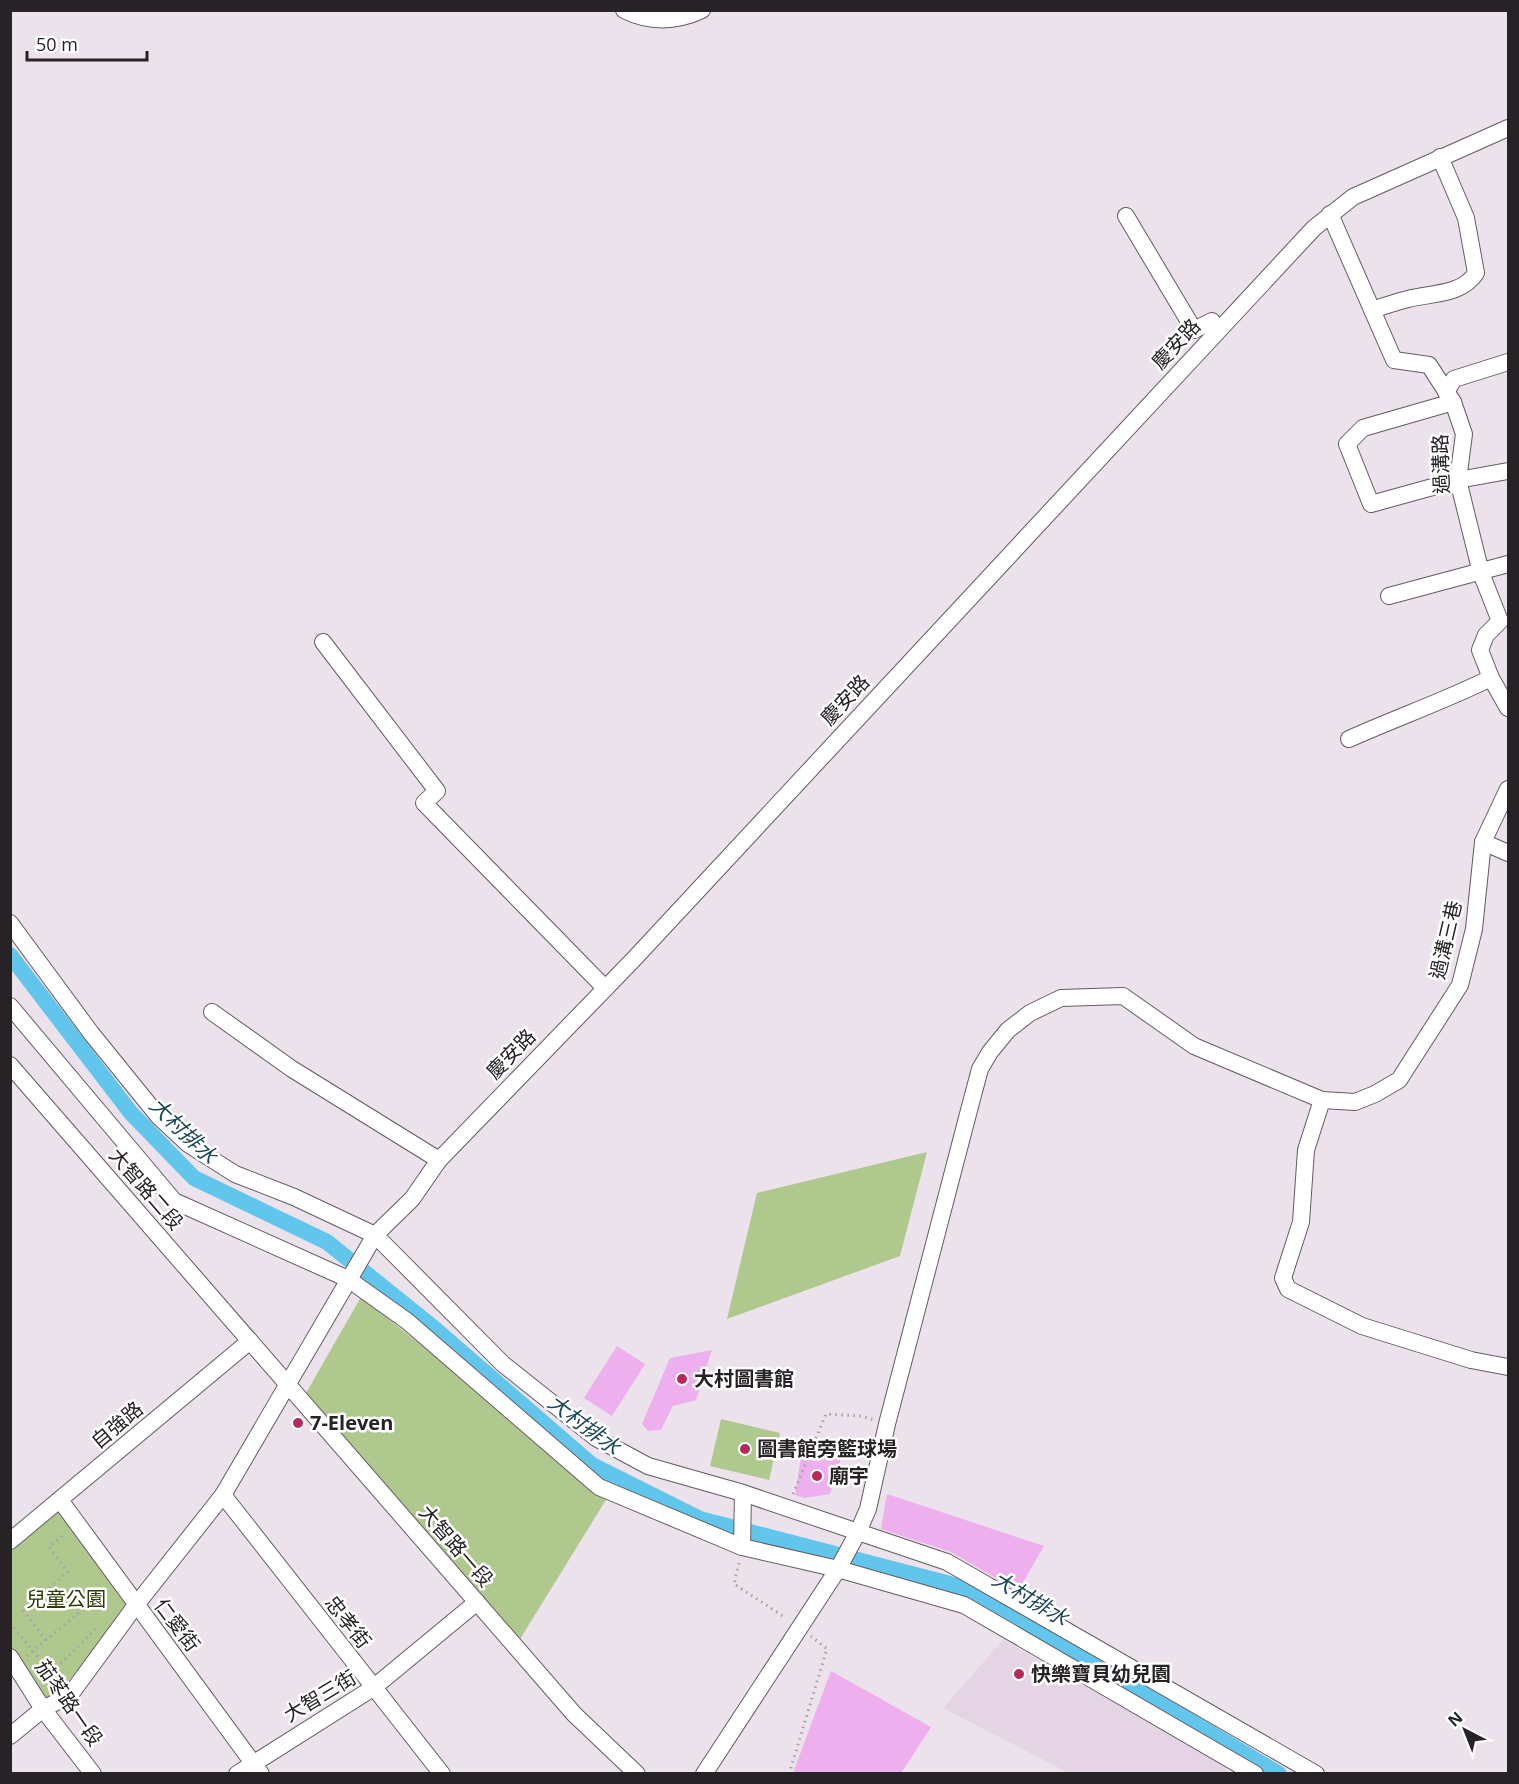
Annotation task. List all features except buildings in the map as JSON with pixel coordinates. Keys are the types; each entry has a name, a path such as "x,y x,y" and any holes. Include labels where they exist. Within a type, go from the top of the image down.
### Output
{"street":[{"path":"624,10 643,18 667,20 702,10"},
{"name":"慶安路","path":"10,1736 43,1710 70,1695 136,1605 223,1495 372,1242 412,1199 439,1160 604,987 633,960 1314,228 1353,197 1509,128"},
{"path":"1372,310 1410,298 1434,296 1470,283 1476,273 1466,218 1440,157"},
{"name":"過溝路","path":"1330,214 1394,360 1429,364 1450,397 1464,434 1458,480 1481,573 1500,621 1486,635 1480,650 1491,678 1509,708"},
{"path":"1126,216 1194,330 1212,321 1216,333"},
{"path":"1508,362 1454,379 1450,397 1363,428 1347,444 1371,504 1458,480 1509,471"},
{"path":"1389,596 1509,564"},
{"path":"323,642 437,791 424,803 604,987"},
{"path":"1348,739 1398,717 1442,702 1491,678"},
{"name":"過溝三巷","path":"704,1773 838,1569 868,1509 887,1424 981,1069 990,1052 1008,1030 1030,1013 1061,998 1123,996 1194,1046 1322,1100 1355,1102 1375,1094 1399,1080 1460,985 1474,929 1483,842 1509,789"},
{"path":"1483,842 1509,853"},
{"path":"10,923 92,1034 159,1117 188,1144 235,1174 372,1242 503,1364 596,1438 648,1466 743,1493 946,1562 1316,1773"},
{"path":"10,1006 174,1201 351,1275 599,1487 742,1547 838,1569 964,1605 1255,1773"},
{"path":"212,1012 292,1069 439,1160"},
{"name":"大智路二段","path":"12,1068 250,1341"},
{"path":"1322,1100 1306,1150 1301,1222 1283,1278 1288,1289 1362,1326 1471,1360 1509,1367"},
{"name":"大智路一段","path":"250,1341 574,1714 637,1773"},
{"name":"自強路","path":"10,1541 250,1341"},
{"path":"742,1547 743,1493"},
{"name":"忠孝街","path":"223,1495 442,1773"},
{"name":"仁愛街","path":"60,1500 72,1528 113,1582 136,1605 257,1768"},
{"name":"大智三街","path":"237,1773 257,1768 373,1688 477,1602"},
{"name":"茄苳路一段","path":"10,1657 43,1710 93,1773"}],"path":[{"path":"787,1509 826,1414 861,1416 887,1424"},
{"path":"72,1528 72,1541"},
{"path":"46,1640 23,1610 68,1572 49,1547 72,1528"},
{"path":"742,1547 734,1584 799,1627 827,1649 789,1773"},
{"path":"113,1582 114,1596"},
{"path":"33,1652 113,1582"},
{"path":"10,1623 51,1673 106,1620"}],"shaded area":[{"name":"快樂寶貝幼兒園","path":"1003,1640 1226,1766 1227,1773 1069,1773 943,1708"}],"green space":[{"path":"927,1152 900,1256 727,1319 757,1193"},
{"path":"361,1297 609,1495 520,1639 306,1393"},
{"name":"圖書館旁籃球場","path":"721,1419 780,1433 769,1480 710,1466"},
{"name":"兒童公園","path":"60,1500 136,1605 43,1709 11,1657 10,1541"}],"waterway":[{"name":"大村排水","path":"10,955 131,1113 194,1178 327,1242 435,1329 592,1465 700,1519 969,1589 1279,1774"}],"place":[{"name":"大村圖書館","path":"682,1379"},
{"name":"7-Eleven","path":"298,1423"},
{"name":"圖書館旁籃球場","path":"745,1449"},
{"name":"廟宇","path":"817,1476"},
{"name":"快樂寶貝幼兒園","path":"1019,1674"}]}
